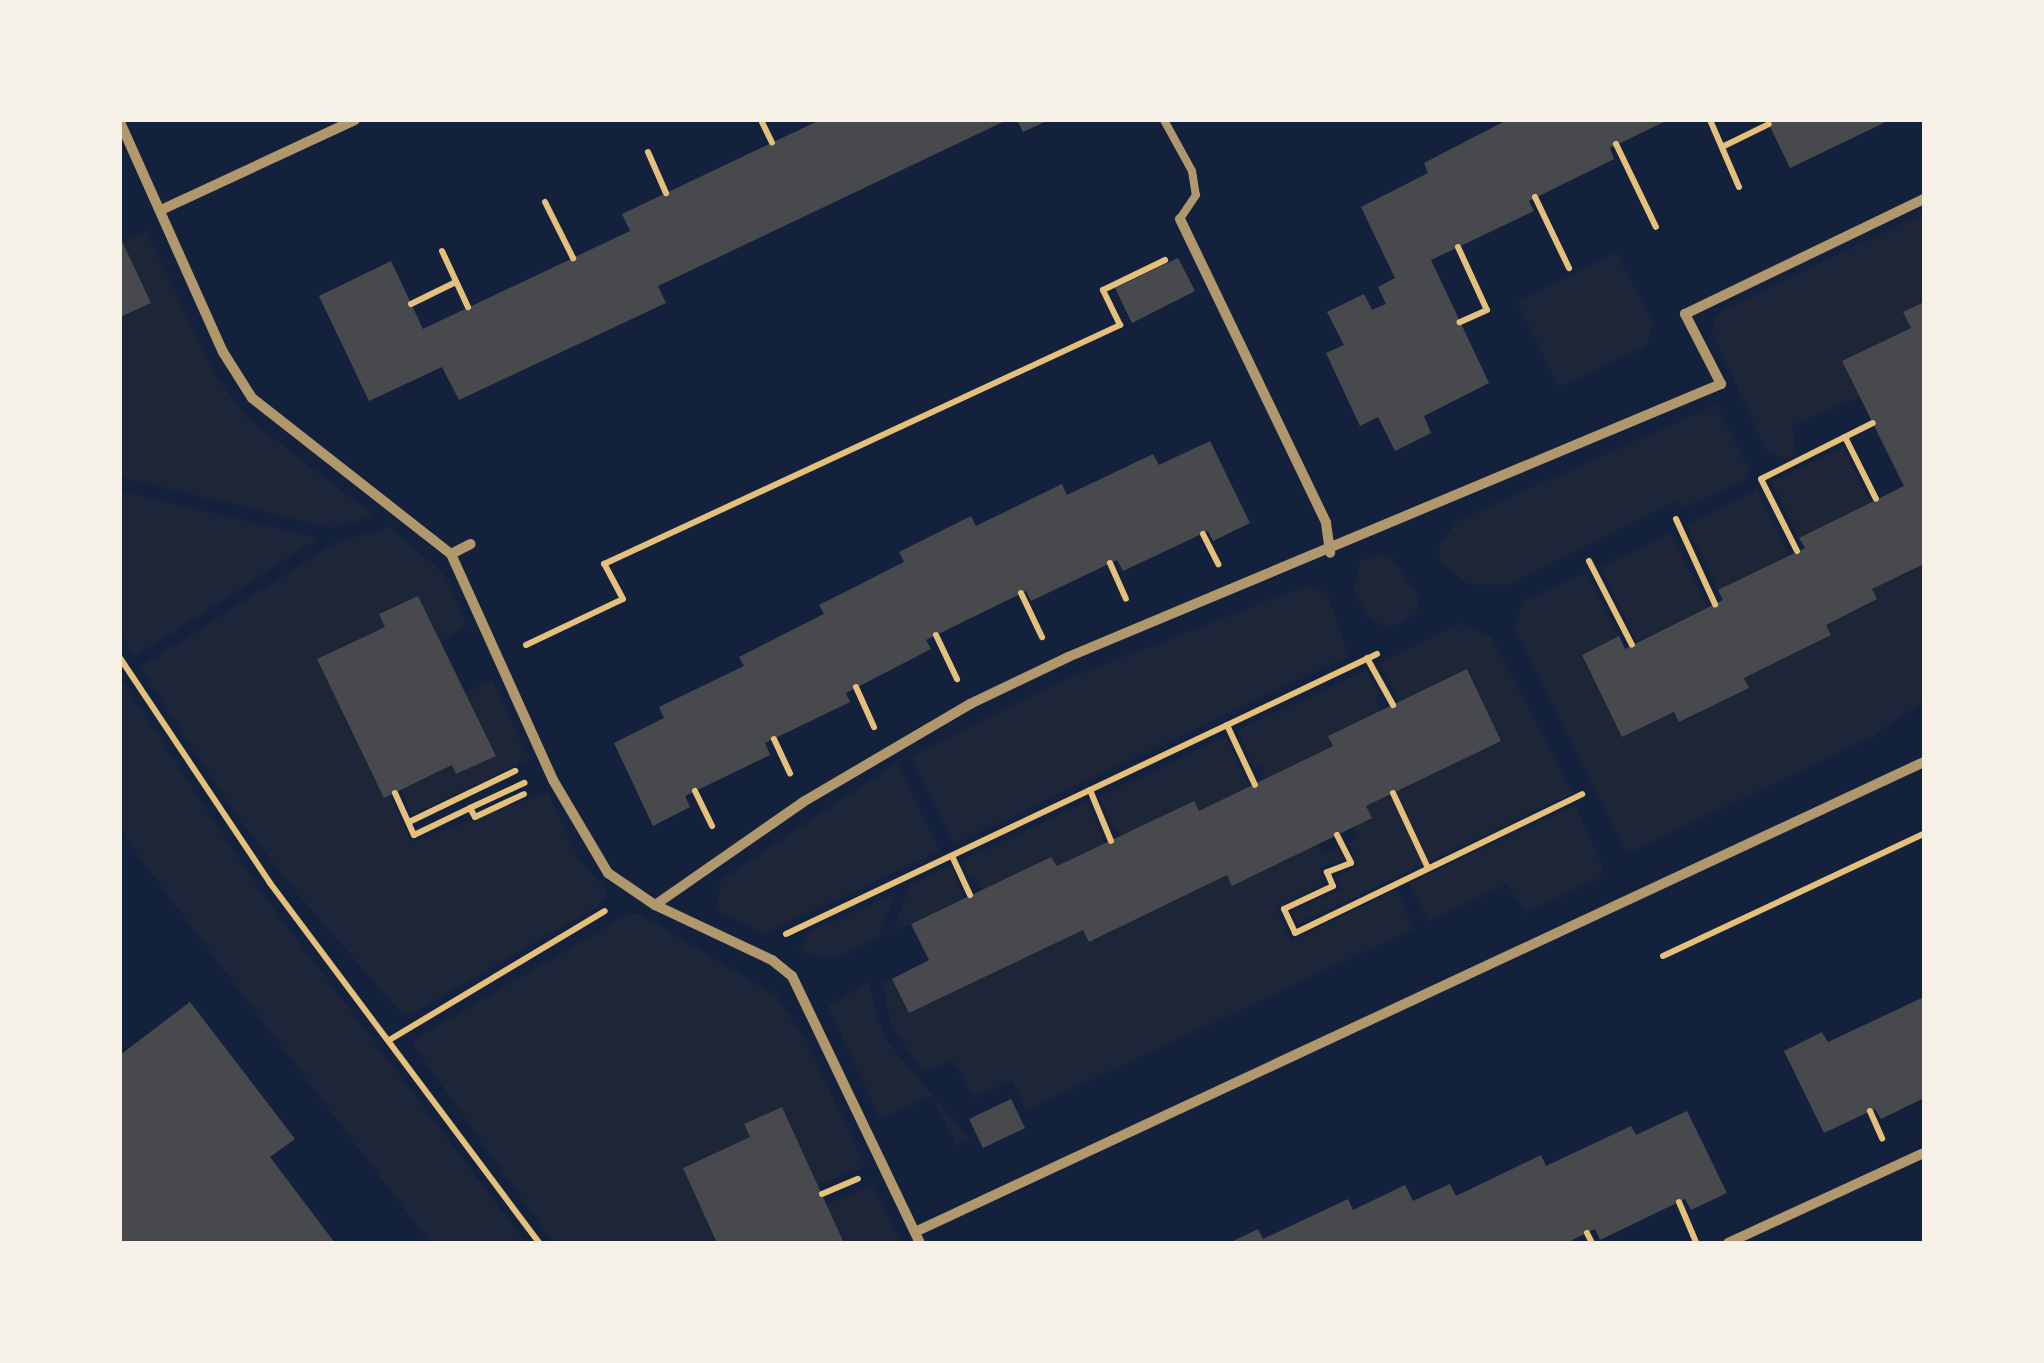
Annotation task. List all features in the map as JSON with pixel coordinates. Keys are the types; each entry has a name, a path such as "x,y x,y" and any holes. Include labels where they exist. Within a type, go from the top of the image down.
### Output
{"street":[{"path":"161,210 355,120"},
{"path":"120,122 223,352 252,398 451,554 553,780 592,855 635,893 655,905 785,969 800,991 918,1237 1924,762"},
{"path":"655,905 886,750 970,704 1054,663 1330,553 1721,384 1684,314 1924,199"},
{"path":"1180,219 1326,523 1330,553"},
{"path":"451,554 471,544"},
{"path":"1728,1243 1924,1153"}],"lane":[{"path":"1164,120 1192,171 1196,194 1180,219"}],"path":[{"path":"760,120 772,143"},
{"path":"1710,120 1739,188"},
{"path":"1722,147 1770,124"},
{"path":"1616,144 1656,227"},
{"path":"648,152 666,193"},
{"path":"1536,197 1569,268"},
{"path":"545,202 573,258"},
{"path":"498,658 623,598 604,564 1120,326 1103,290 1194,246"},
{"path":"1458,247 1487,310 1460,322"},
{"path":"442,251 468,307"},
{"path":"411,304 456,282"},
{"path":"1797,551 1761,479 1873,423"},
{"path":"1845,437 1876,499"},
{"path":"1676,520 1716,604"},
{"path":"1589,561 1632,645"},
{"path":"1021,593 1054,663"},
{"path":"936,636 970,704"},
{"path":"752,950 1377,654"},
{"path":"120,658 270,883 391,1038 539,1243"},
{"path":"1367,658 1393,705"},
{"path":"856,687 886,750"},
{"path":"1227,725 1255,785"},
{"path":"395,793 414,835 526,782 520,769 409,822"},
{"path":"470,808 474,817 553,780"},
{"path":"1090,790 1111,841"},
{"path":"1393,793 1428,868"},
{"path":"1336,835 1350,863 1327,872 1333,886 1284,910 1296,933 1582,794"},
{"path":"1663,956 1924,834"},
{"path":"952,856 970,896"},
{"path":"391,1038 635,893"},
{"path":"1679,1202 1696,1243"},
{"path":"1587,1233 1592,1243"}],"shaded area":[{"path":"1924,213 1924,302 1911,328 1860,397 1791,426 1797,453 1789,459 1768,454 1712,332 1713,322 1723,310"},
{"path":"146,231 216,376 249,420 375,516 332,528 120,477 120,317 151,302 122,242"},
{"path":"1616,252 1653,323 1647,346 1559,387 1517,302"},
{"path":"1716,405 1749,469 1746,479 1681,509 1677,500 1508,585 1468,584 1440,562 1439,546 1457,521"},
{"path":"1843,447 1870,502 1799,538 1771,482"},
{"path":"1757,490 1789,555 1718,590 1686,524"},
{"path":"120,491 319,538 135,657 120,633"},
{"path":"389,527 442,572 467,625 441,642 418,596 379,614 385,627 317,659 384,797 390,795 411,842 548,792 578,858 608,892 598,906 413,1013 401,1013 296,892 234,812 140,667 335,543"},
{"path":"1671,533 1708,607 1637,642 1600,567"},
{"path":"1379,554 1391,557 1419,598 1417,613 1389,629 1367,616 1354,591 1360,560"},
{"path":"1924,564 1924,700 1874,736 1633,851 1625,851 1514,628 1524,600 1587,572 1619,636 1582,655 1623,737 1674,712 1680,722 1748,688 1744,678 1830,636 1826,625 1876,600 1872,589"},
{"path":"1308,585 1327,593 1349,656 954,844 911,756 1052,685"},
{"path":"1462,623 1492,638 1573,793 1298,924 1291,912 1341,889 1337,876 1358,866 1349,844 1358,837 1353,827 1366,806 1501,741 1467,669 1399,702 1379,663"},
{"path":"1366,670 1380,694 1375,697 1381,711 1329,735 1333,746 1266,779 1260,765 1254,768 1237,730"},
{"path":"120,677 259,889 526,1243 430,1243 136,853 120,826"},
{"path":"492,680 529,759 412,815 401,790 452,765 456,774 495,756 465,693"},
{"path":"1226,736 1249,787 1199,811 1193,801 1121,836 1110,823 1100,796"},
{"path":"897,763 940,851 764,934 716,910 721,880"},
{"path":"1088,801 1105,844 1057,866 1051,857 983,890 975,876 969,878 962,860"},
{"path":"1575,805 1602,864 1601,877 1526,913 1507,884 1428,922 1409,883"},
{"path":"1318,844 1323,854 1338,848 1343,859 1319,869 1326,882 1276,908 1291,941 1397,889 1413,929 1025,1111 1012,1080 975,1097 952,1061 923,1072 892,1027 882,983 892,979 909,1013 1083,930 1090,942 1227,875 1232,885"},
{"path":"951,866 965,898 892,932 911,883"},
{"path":"896,892 879,937 833,960 799,952 810,932"},
{"path":"628,914 640,914 777,996 807,1042 865,1166 818,1186 782,1107 745,1124 750,1137 683,1168 717,1243 553,1243 414,1046 415,1039"},
{"path":"868,982 884,1037 969,1139 956,1145 932,1096 880,1119 828,1006"},
{"path":"873,1183 901,1243 844,1243 827,1205"}],"building":[{"path":"820,120 1007,120 658,286 666,303 459,400 442,367 369,401 319,296 391,261 423,329 630,231 622,214"},
{"path":"1017,120 1049,120 1023,132"},
{"path":"1507,120 1668,120 1610,148 1614,159 1529,201 1534,211 1431,260 1489,383 1424,416 1431,433 1395,451 1378,417 1360,426 1326,353 1344,345 1327,312 1364,294 1372,310 1386,304 1378,287 1395,278 1361,207 1428,173 1424,163"},
{"path":"1767,120 1890,120 1790,168"},
{"path":"120,237 151,303 120,317"},
{"path":"1178,258 1195,291 1132,323 1115,288"},
{"path":"1924,302 1924,564 1872,589 1877,599 1826,625 1831,635 1744,678 1749,688 1679,722 1674,712 1622,737 1582,655 1619,636 1625,649 1723,600 1718,590 1805,548 1799,538 1904,486 1842,361 1911,328 1903,312"},
{"path":"1210,441 1250,523 1213,541 1208,531 1123,571 1117,560 1031,601 1026,591 926,640 931,649 846,693 850,702 765,743 770,755 685,796 690,807 653,826 614,743 664,718 659,707 744,666 739,657 824,614 819,605 904,562 899,552 971,516 976,526 1062,484 1067,495 1153,454 1159,465"},
{"path":"418,596 496,756 456,774 452,765 384,798 317,659 385,627 379,614"},
{"path":"1467,669 1501,741 1366,806 1372,818 1232,886 1227,875 1089,942 1083,930 909,1013 892,979 929,960 911,924 1051,857 1057,866 1194,801 1199,811 1333,746 1328,736"},
{"path":"1924,997 1924,1098 1881,1119 1875,1109 1824,1133 1784,1051 1822,1032 1828,1042"},
{"path":"190,1002 295,1139 270,1157 335,1243 120,1243 120,1055"},
{"path":"1011,1099 1025,1128 983,1148 969,1119"},
{"path":"782,1107 844,1243 717,1243 683,1168 750,1137 744,1124"},
{"path":"1687,1111 1727,1193 1691,1210 1685,1199 1600,1240 1595,1229 1566,1243 1229,1243 1258,1229 1263,1239 1348,1199 1353,1210 1405,1185 1413,1201 1450,1184 1456,1196 1541,1155 1546,1166 1631,1126 1636,1135"}]}
